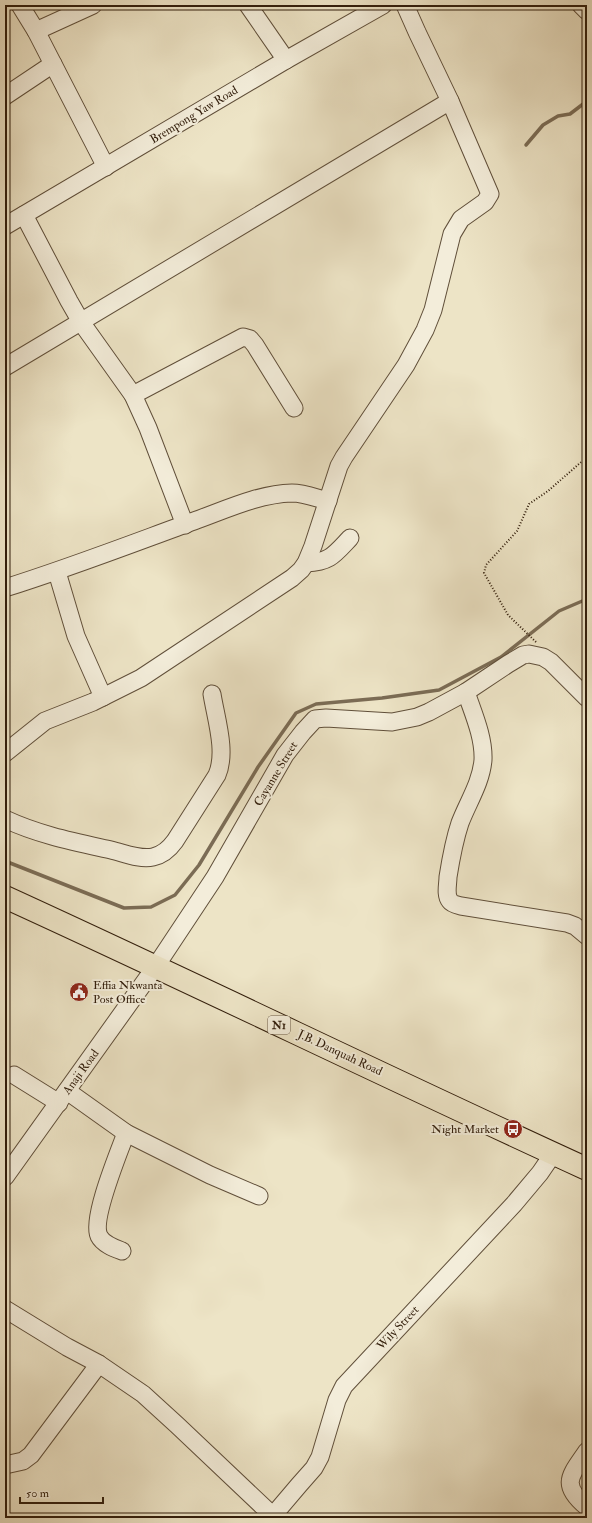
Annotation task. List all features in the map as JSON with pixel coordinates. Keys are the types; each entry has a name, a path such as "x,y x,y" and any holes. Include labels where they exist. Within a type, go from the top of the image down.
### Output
{"highway":[{"name":"J.B. Danquah Road","path":"5,897 156,966 587,1169"}],"street":[{"path":"20,5 36,31 106,167"},
{"path":"36,31 92,5"},
{"path":"248,5 286,60"},
{"name":"Brempong Yaw Road","path":"5,226 382,5"},
{"path":"5,753 45,721 103,697 141,678 292,578 306,563 339,466 406,364 425,330 433,310 452,234 461,219 485,202 490,194 450,101 405,5"},
{"path":"581,5 587,11"},
{"path":"5,96 52,64"},
{"path":"5,367 450,101"},
{"path":"24,215 68,301 132,395 148,428 185,524"},
{"path":"132,395 243,337 250,339 255,345 294,408"},
{"path":"5,588 57,572 258,498 293,493 328,501"},
{"path":"306,563 320,562 329,559 350,538"},
{"path":"57,572 76,636 103,697"},
{"name":"Cayanne Street","path":"156,966 215,877 285,755 310,723 320,718 392,722 417,717 466,692 508,664 523,655 529,654 543,657 551,662 587,698"},
{"path":"466,692 479,731 483,760 477,787 460,822 454,841 448,880 448,898 452,903 461,906 567,923 575,926 587,936"},
{"path":"5,819 60,839 136,856 154,857 160,854 170,847 175,841 220,768 221,751 212,694"},
{"name":"Anaji Road","path":"5,1177 156,966"},
{"path":"14,1075 63,1097 126,1133 210,1175 259,1196"},
{"path":"122,1251 102,1240 98,1235 97,1229 108,1183 126,1133"},
{"name":"Wily Street","path":"272,1517 314,1468 320,1457 334,1409 344,1386 514,1204 540,1173 553,1154"},
{"path":"5,1309 67,1347 99,1364 143,1394 178,1424 272,1517"},
{"path":"5,1465 23,1461 31,1455 99,1364"},
{"path":"587,1451 571,1474 570,1485 573,1492 587,1507"}],"path":[{"path":"537,642 508,615 484,573 486,565 517,531 529,504 548,491 587,457"}],"waterway":[{"path":"526,145 543,125 558,116 570,114 587,101"},
{"path":"5,861 124,908 151,907 175,895 199,865 258,767 296,713 316,704 382,698 439,690 501,657 559,611 587,599"}],"place":[{"name":"Effia Nkwanta Post Office","path":"79,992"},
{"name":"Night Market","path":"513,1129"}]}
